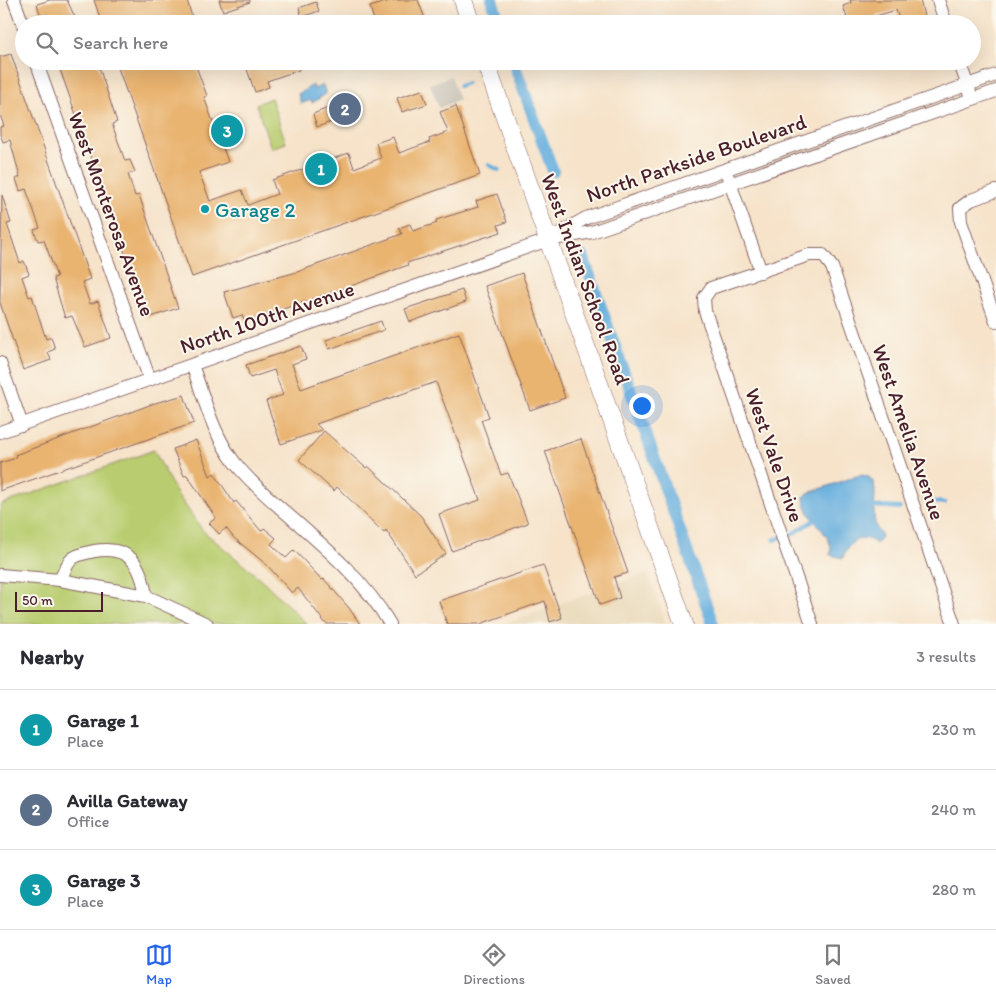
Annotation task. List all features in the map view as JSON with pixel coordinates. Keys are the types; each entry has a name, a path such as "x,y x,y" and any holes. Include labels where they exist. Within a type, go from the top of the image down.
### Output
{"main road":[{"path":"463,0 468,15"},
{"name":"West Indian School Road","path":"488,70 684,624"}],"street":[{"path":"14,0 19,15"},
{"path":"938,0 943,15"},
{"name":"West Monterosa Avenue","path":"39,70 150,380"},
{"path":"962,70 972,99"},
{"name":"North Parkside Boulevard","path":"548,240 586,218 996,75"},
{"name":"North Parkside Boulevard","path":"548,240 592,232 996,91"},
{"path":"725,169 761,272"},
{"path":"996,191 971,200 960,208 961,222 996,321"},
{"name":"North 100th Avenue","path":"0,432 548,240"},
{"name":"West Amelia Avenue","path":"761,272 809,255 823,255 832,267 954,624"},
{"name":"West Vale Drive","path":"761,272 711,288 704,298 704,311 812,624"},
{"path":"0,363 22,425"},
{"path":"192,365 219,437 233,461 255,487 353,574 380,607 390,624"},
{"path":"60,580 71,559 86,553 110,548 129,555 143,574 146,596"},
{"path":"0,575 60,580 146,596 207,624"}],"shaded area":[{"path":"451,76 459,100 439,108 430,84"},
{"path":"648,573 666,624 504,624"}],"green space":[{"path":"271,98 286,143 271,148 256,104"},
{"path":"154,450 175,491 203,531 263,581 307,624 0,624 0,505"}],"water":[{"path":"313,85 314,89 323,85 326,94 312,103 311,100 301,104 298,94"},
{"path":"860,475 869,477 873,482 875,490 874,519 882,535 876,544 866,539 856,540 848,548 843,558 830,555 829,541 809,513 804,497 808,493"}],"building":[{"path":"50,0 67,0 74,15 40,15 37,4"},
{"path":"94,0 187,0 191,15 99,15"},
{"path":"219,0 250,0 250,2 223,11"},
{"path":"392,0 418,0 424,15 372,15 370,7"},
{"path":"850,0 920,0 924,15 898,15 896,10 879,15 846,15 843,6 851,3"},
{"path":"316,2 319,11 301,15 299,8"},
{"path":"11,54 15,70 17,70 90,279 82,282 90,304 98,301 111,338 85,347 72,316 65,318 53,278 57,277 44,240 38,241 34,230 40,228 26,189 20,191 16,179 20,177 10,140 3,142 0,134 0,127 4,126 0,115 0,57"},
{"path":"60,70 100,70 117,122 112,124 125,161 130,160 135,172 128,174 135,196 139,195 178,308 148,318"},
{"path":"119,70 197,70 207,96 204,97 214,125 229,119 237,139 222,145 228,162 199,172 210,201 242,190 248,205 277,194 272,180 349,153 354,168 381,158 376,143 393,137 399,153 430,142 429,139 448,132 440,112 456,106 480,175 192,277"},
{"path":"247,70 299,70 267,81 269,87 255,92"},
{"path":"422,90 427,104 402,112 397,98"},
{"path":"348,100 353,114 317,127 313,114"},
{"path":"497,194 507,222 498,225 501,232 407,263 408,265 359,283 245,322 242,315 233,318 224,292 297,272 402,234 399,228 410,224 413,231 437,223 436,220 478,207 476,201"},
{"path":"2,195 11,223 7,224 20,263 24,261 29,274 22,277 29,297 32,296 46,339 51,337 55,349 48,352 51,360 23,370 0,303"},
{"path":"522,273 565,398 530,410 485,286"},
{"path":"462,290 466,302 410,322 405,309"},
{"path":"381,321 384,330 329,349 326,340"},
{"path":"459,333 489,417 481,420 501,475 508,473 528,523 452,551 439,514 480,500 436,382 316,424 322,430 281,444 266,401 283,395 274,370 250,378 246,365 301,346 306,359 292,364 301,389"},
{"path":"184,395 194,423 0,491 0,463 16,458 15,455 155,403"},
{"path":"324,431 366,468 368,466 421,516 446,554 415,574 386,530 384,533 337,487 334,491 299,460"},
{"path":"581,439 628,573 614,577 620,598 600,605 545,451"},
{"path":"196,440 210,476 214,473 234,503 236,501 261,531 264,528 276,538 271,544 286,558 294,550 322,580 324,579 360,624 326,624 298,588 292,593 267,565 234,538 226,528 219,534 209,523 216,518 187,475 184,476 173,449"},
{"path":"543,565 562,618 550,622 545,601 480,624 447,624 439,601"}],"waterway":[{"path":"492,0 497,15"},
{"path":"516,70 553,171"},
{"path":"459,86 467,83"},
{"path":"489,165 499,170"},
{"path":"583,256 713,624"},
{"path":"924,501 945,503"},
{"path":"870,506 900,508"},
{"path":"774,540 794,533 816,519"}],"place":[{"name":"Avilla Gateway","path":"345,109"},
{"name":"Garage 3","path":"227,131"},
{"name":"Garage 1","path":"321,169"},
{"name":"Garage 2","path":"205,209"}]}
